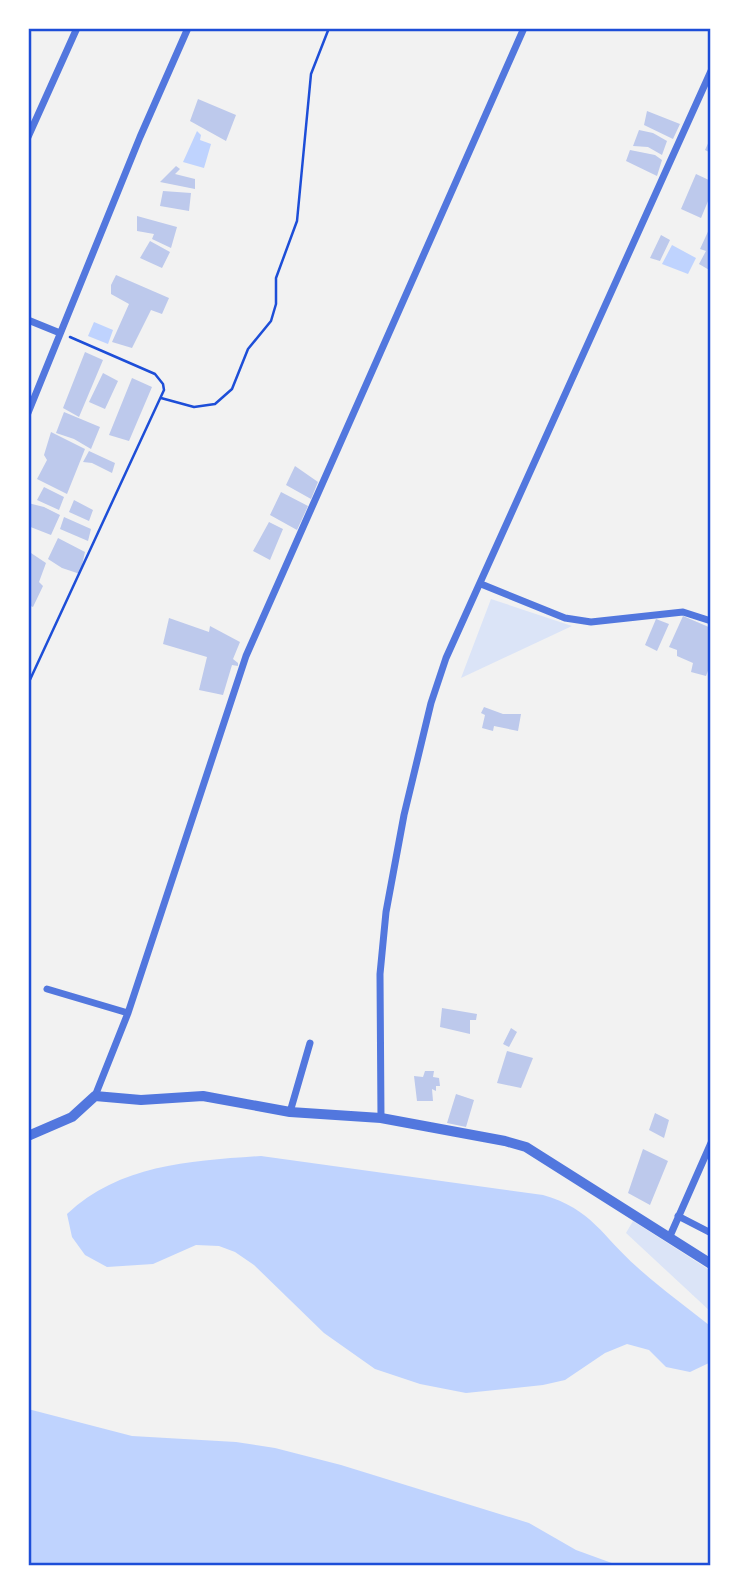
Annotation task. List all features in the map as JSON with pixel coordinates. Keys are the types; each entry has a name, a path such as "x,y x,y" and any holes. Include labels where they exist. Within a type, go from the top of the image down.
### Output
{"street":[{"path":"28,137 77,28"},
{"path":"28,413 188,28"},
{"path":"28,1136 72,1117 95,1096 128,1013 246,656 524,28"},
{"path":"381,1118 380,974 386,912 404,815 430,703 446,658 711,71"},
{"path":"28,320 60,333"},
{"path":"481,583 565,618 591,622 683,612 711,621"},
{"path":"47,989 128,1013"},
{"path":"290,1112 310,1043"},
{"path":"95,1096 141,1100 202,1096 290,1112 381,1118 505,1141 526,1147 711,1264"},
{"path":"670,1236 711,1143"},
{"path":"678,1216 711,1233"}],"path":[{"path":"161,398 194,407 215,404 232,390 248,349 271,321 276,304 276,278 297,220 311,74 329,28"},
{"path":"28,684 161,398 163,384 155,374 137,365 60,333"}],"shaded area":[{"path":"491,599 572,626 461,678"},
{"path":"633,1221 711,1271 711,1312 626,1233"}],"water":[{"path":"197,131 201,135 200,140 211,144 204,168 183,162"},
{"path":"672,245 696,258 688,274 662,264"},
{"path":"94,322 113,330 108,344 88,336"},
{"path":"261,1156 543,1195 560,1201 585,1216 646,1275 709,1325 711,1362 690,1372 666,1367 649,1350 627,1344 605,1353 565,1380 466,1393 420,1384 375,1369 324,1333 254,1265 235,1252 219,1246 196,1245 153,1264 107,1267 85,1255 72,1237 67,1214 88,1197 110,1185 134,1175 183,1163"},
{"path":"28,1409 132,1436 236,1442 275,1448 341,1465 529,1523 576,1550 620,1566 28,1566"}],"building":[{"path":"198,99 236,115 226,141 190,121"},
{"path":"647,111 680,124 673,139 644,125"},
{"path":"639,130 653,133 667,141 662,155 648,147 633,146"},
{"path":"711,137 711,153 705,150"},
{"path":"630,150 655,155 662,160 657,176 626,161"},
{"path":"176,166 180,169 175,174 195,179 195,189 160,182"},
{"path":"696,174 711,181 711,194 701,218 681,209"},
{"path":"163,191 191,193 189,211 160,206"},
{"path":"137,216 177,227 171,248 152,239 154,234 137,231"},
{"path":"711,225 711,271 699,264 706,251 700,249"},
{"path":"661,235 670,240 660,261 650,258"},
{"path":"150,241 170,252 162,268 140,258"},
{"path":"116,275 169,298 162,314 151,310 132,348 112,342 129,304 111,294 111,285"},
{"path":"85,352 103,360 79,417 63,408"},
{"path":"103,373 118,381 105,409 89,402"},
{"path":"132,378 152,387 129,441 109,435"},
{"path":"64,412 100,427 91,449 56,433"},
{"path":"51,432 85,449 67,494 37,479 47,460 44,455"},
{"path":"89,451 115,463 112,473 92,463 83,462"},
{"path":"295,466 318,482 311,499 286,485"},
{"path":"44,487 64,497 59,510 37,500"},
{"path":"281,492 308,506 297,530 270,515"},
{"path":"74,500 93,510 89,521 69,512"},
{"path":"28,503 60,515 51,535 28,526"},
{"path":"64,517 91,529 88,541 60,529"},
{"path":"269,522 283,529 270,560 253,551"},
{"path":"58,538 85,552 80,574 62,568 48,559"},
{"path":"28,551 46,563 39,582 43,586 33,607 28,605"},
{"path":"683,616 711,628 711,663 706,676 691,672 693,663 677,656 677,650 669,647"},
{"path":"169,618 209,632 210,626 240,642 233,659 238,666 232,665 223,695 199,690 207,657 163,644"},
{"path":"656,619 669,624 657,651 645,645"},
{"path":"484,707 503,714 521,714 518,731 494,726 493,731 482,728 485,715 481,713"},
{"path":"442,1008 477,1014 476,1020 470,1020 470,1034 440,1027"},
{"path":"511,1028 517,1032 509,1047 503,1044"},
{"path":"507,1051 533,1058 521,1088 497,1083"},
{"path":"425,1071 434,1071 433,1077 439,1078 440,1086 436,1086 436,1091 432,1089 433,1101 417,1101 414,1076 423,1077"},
{"path":"456,1094 474,1100 466,1127 447,1123"},
{"path":"655,1113 669,1120 664,1138 649,1130"},
{"path":"643,1149 668,1161 650,1205 628,1193"}]}
